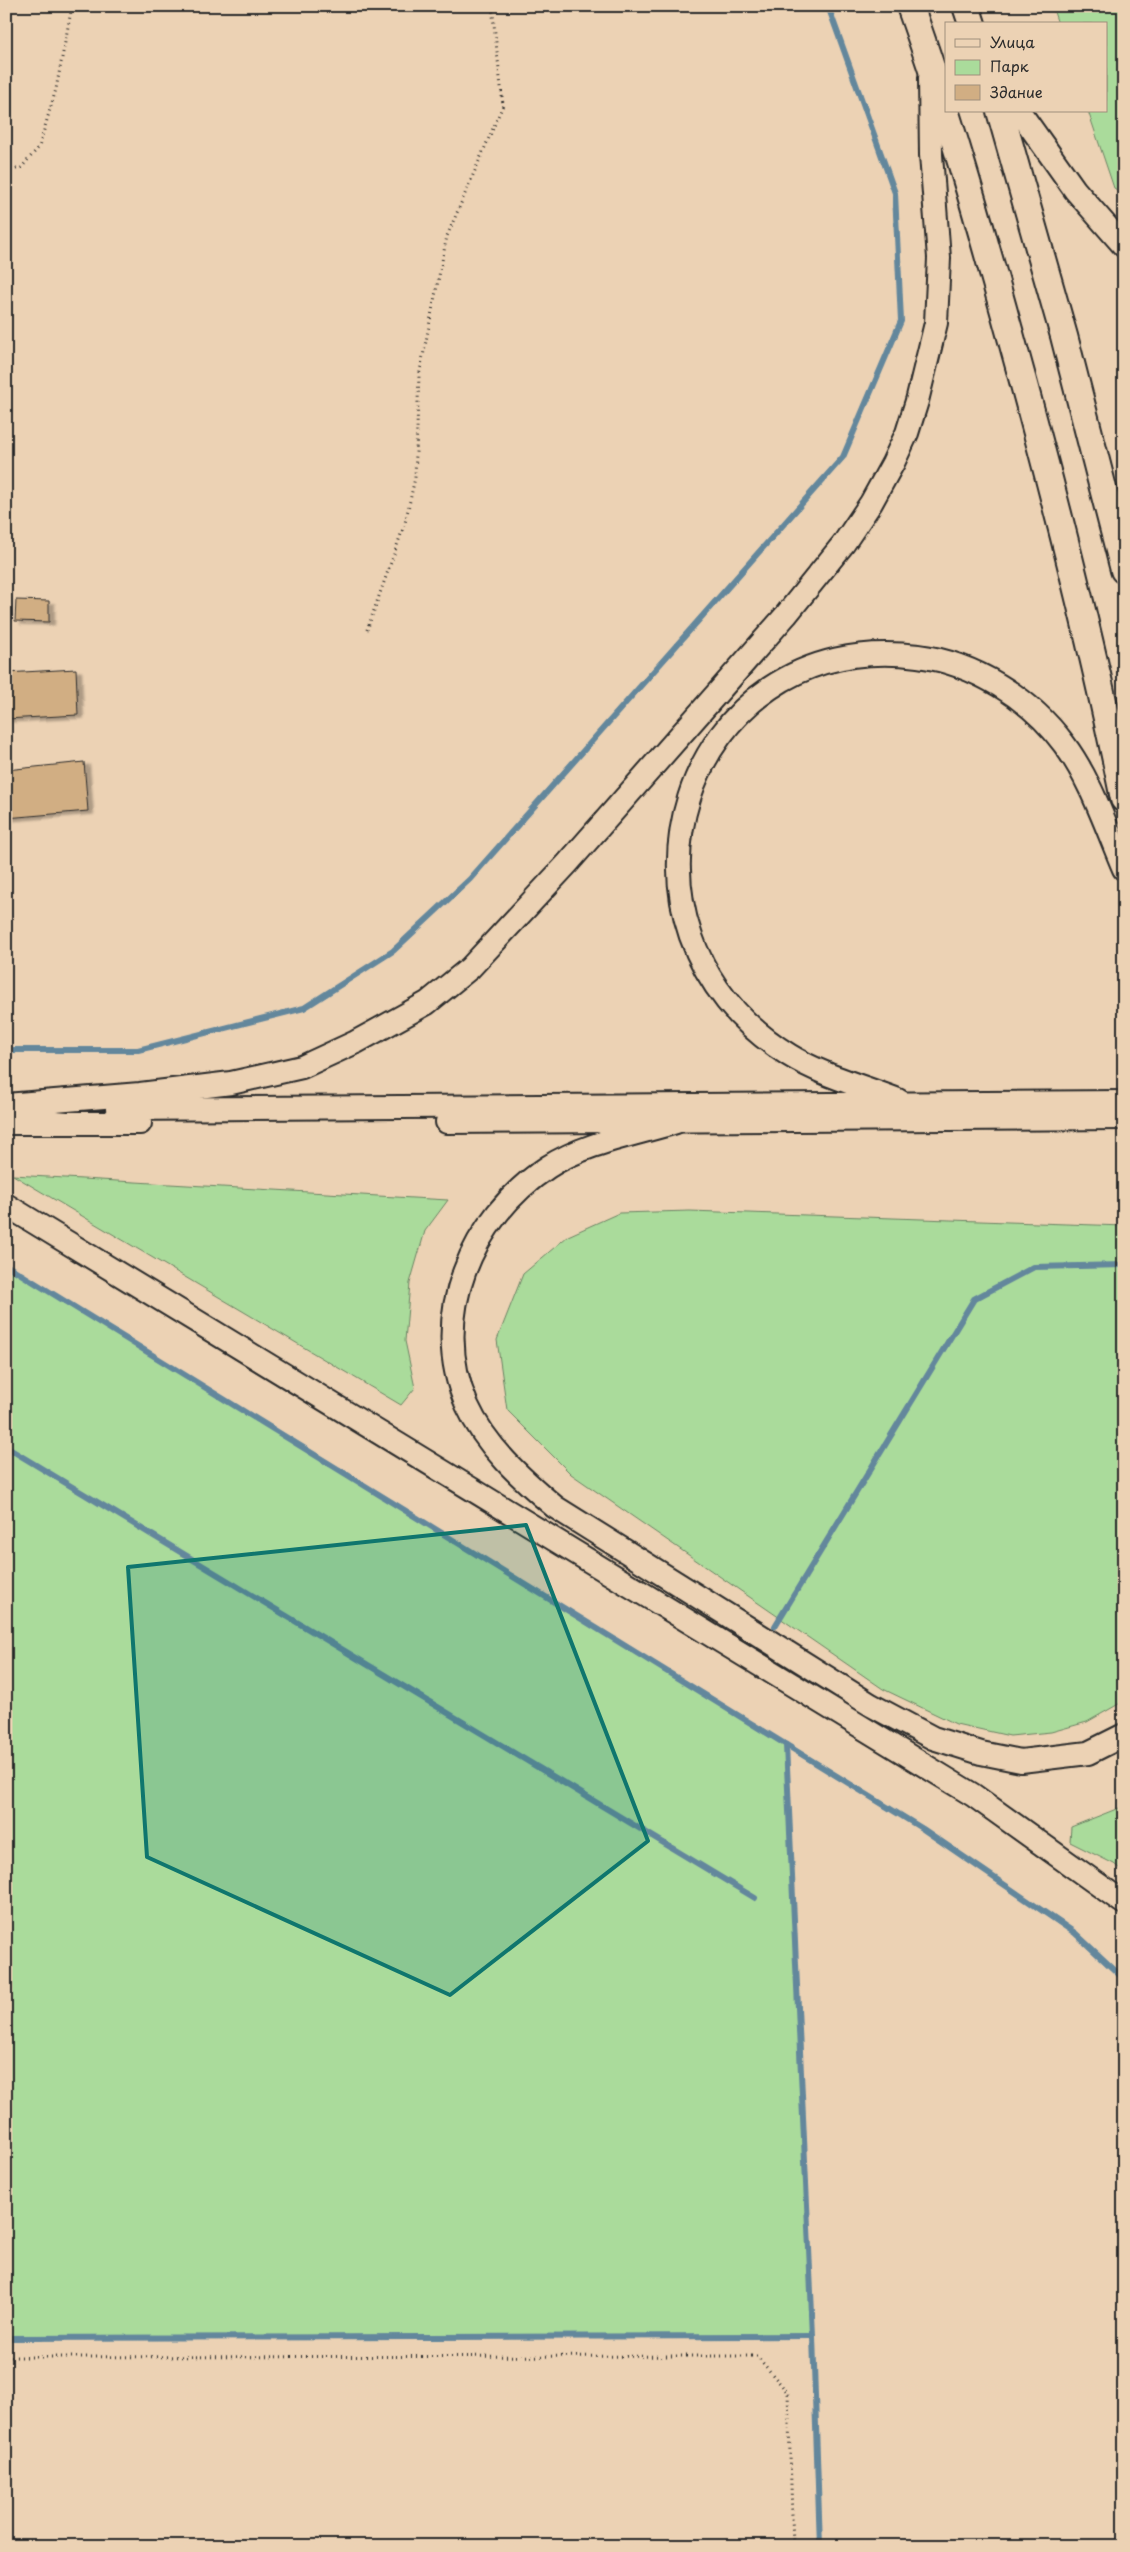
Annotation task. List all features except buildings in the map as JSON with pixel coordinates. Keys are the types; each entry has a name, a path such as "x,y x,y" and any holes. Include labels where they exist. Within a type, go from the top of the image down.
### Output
{"highway":[{"path":"910,6 945,112"},
{"path":"966,6 971,22"},
{"path":"945,112 985,244 1063,528 1100,684 1124,799"},
{"path":"1000,112 1064,336 1124,570"}],"main road":[{"path":"6,1105 140,1094 231,1083 302,1067 356,1042 427,1003 470,968 567,864 786,615 844,543 871,503 893,463 917,401 936,323 940,258 931,155 930,62"},
{"path":"1020,112 1075,190 1124,246"},
{"path":"911,1105 790,1056 766,1039 729,1006 699,958 689,933 682,906 678,878 678,847 684,813 697,776 708,756 736,718 754,701 796,674 847,657 906,655 938,659 963,667 1012,694 1035,712 1064,744 1089,788 1124,869"},
{"path":"6,1110 911,1105 1121,1110"},
{"path":"6,1123 676,1122 1121,1110"},
{"path":"676,1122 580,1150 549,1167 504,1204 475,1245 466,1266 455,1305 453,1343 456,1365 467,1404 494,1448 518,1475 555,1508 871,1705 934,1738 981,1753 1021,1761 1088,1752 1124,1735"},
{"path":"6,1205 973,1795 1124,1903"}],"path":[{"path":"6,171 21,168 39,147 56,89 72,6"},
{"path":"367,630 405,523 414,478 419,376 447,236 503,104 492,6"},
{"path":"6,2357 757,2356 788,2393 793,2546"}],"highlighted area":[{"path":"526,1525 648,1841 450,1995 147,1857 128,1567"}],"green space":[{"path":"1052,6 1124,6 1124,194 1114,188 1088,112 1108,112 1108,22 1057,22"},
{"path":"13,1175 448,1200 425,1231 410,1283 405,1341 415,1388 401,1405"},
{"path":"690,1211 1124,1226 1124,1701 1087,1722 1051,1732 1010,1736 956,1724 883,1689 571,1474 507,1410 497,1340 523,1274 568,1236 619,1213"},
{"path":"6,1265 786,1745 813,2336 6,2338"},
{"path":"1124,1806 1124,1872 1114,1864 1070,1842 1071,1827"}],"waterway":[{"path":"6,1050 138,1050 304,1008 393,951 470,879 843,457 901,321 895,193 828,6"},
{"path":"6,1265 923,1829 1075,1933 1124,1979"},
{"path":"775,1626 974,1299 1034,1267 1124,1265"},
{"path":"6,1447 755,1898"},
{"path":"786,1745 813,2336 820,2546"},
{"path":"6,2338 813,2336"}]}
